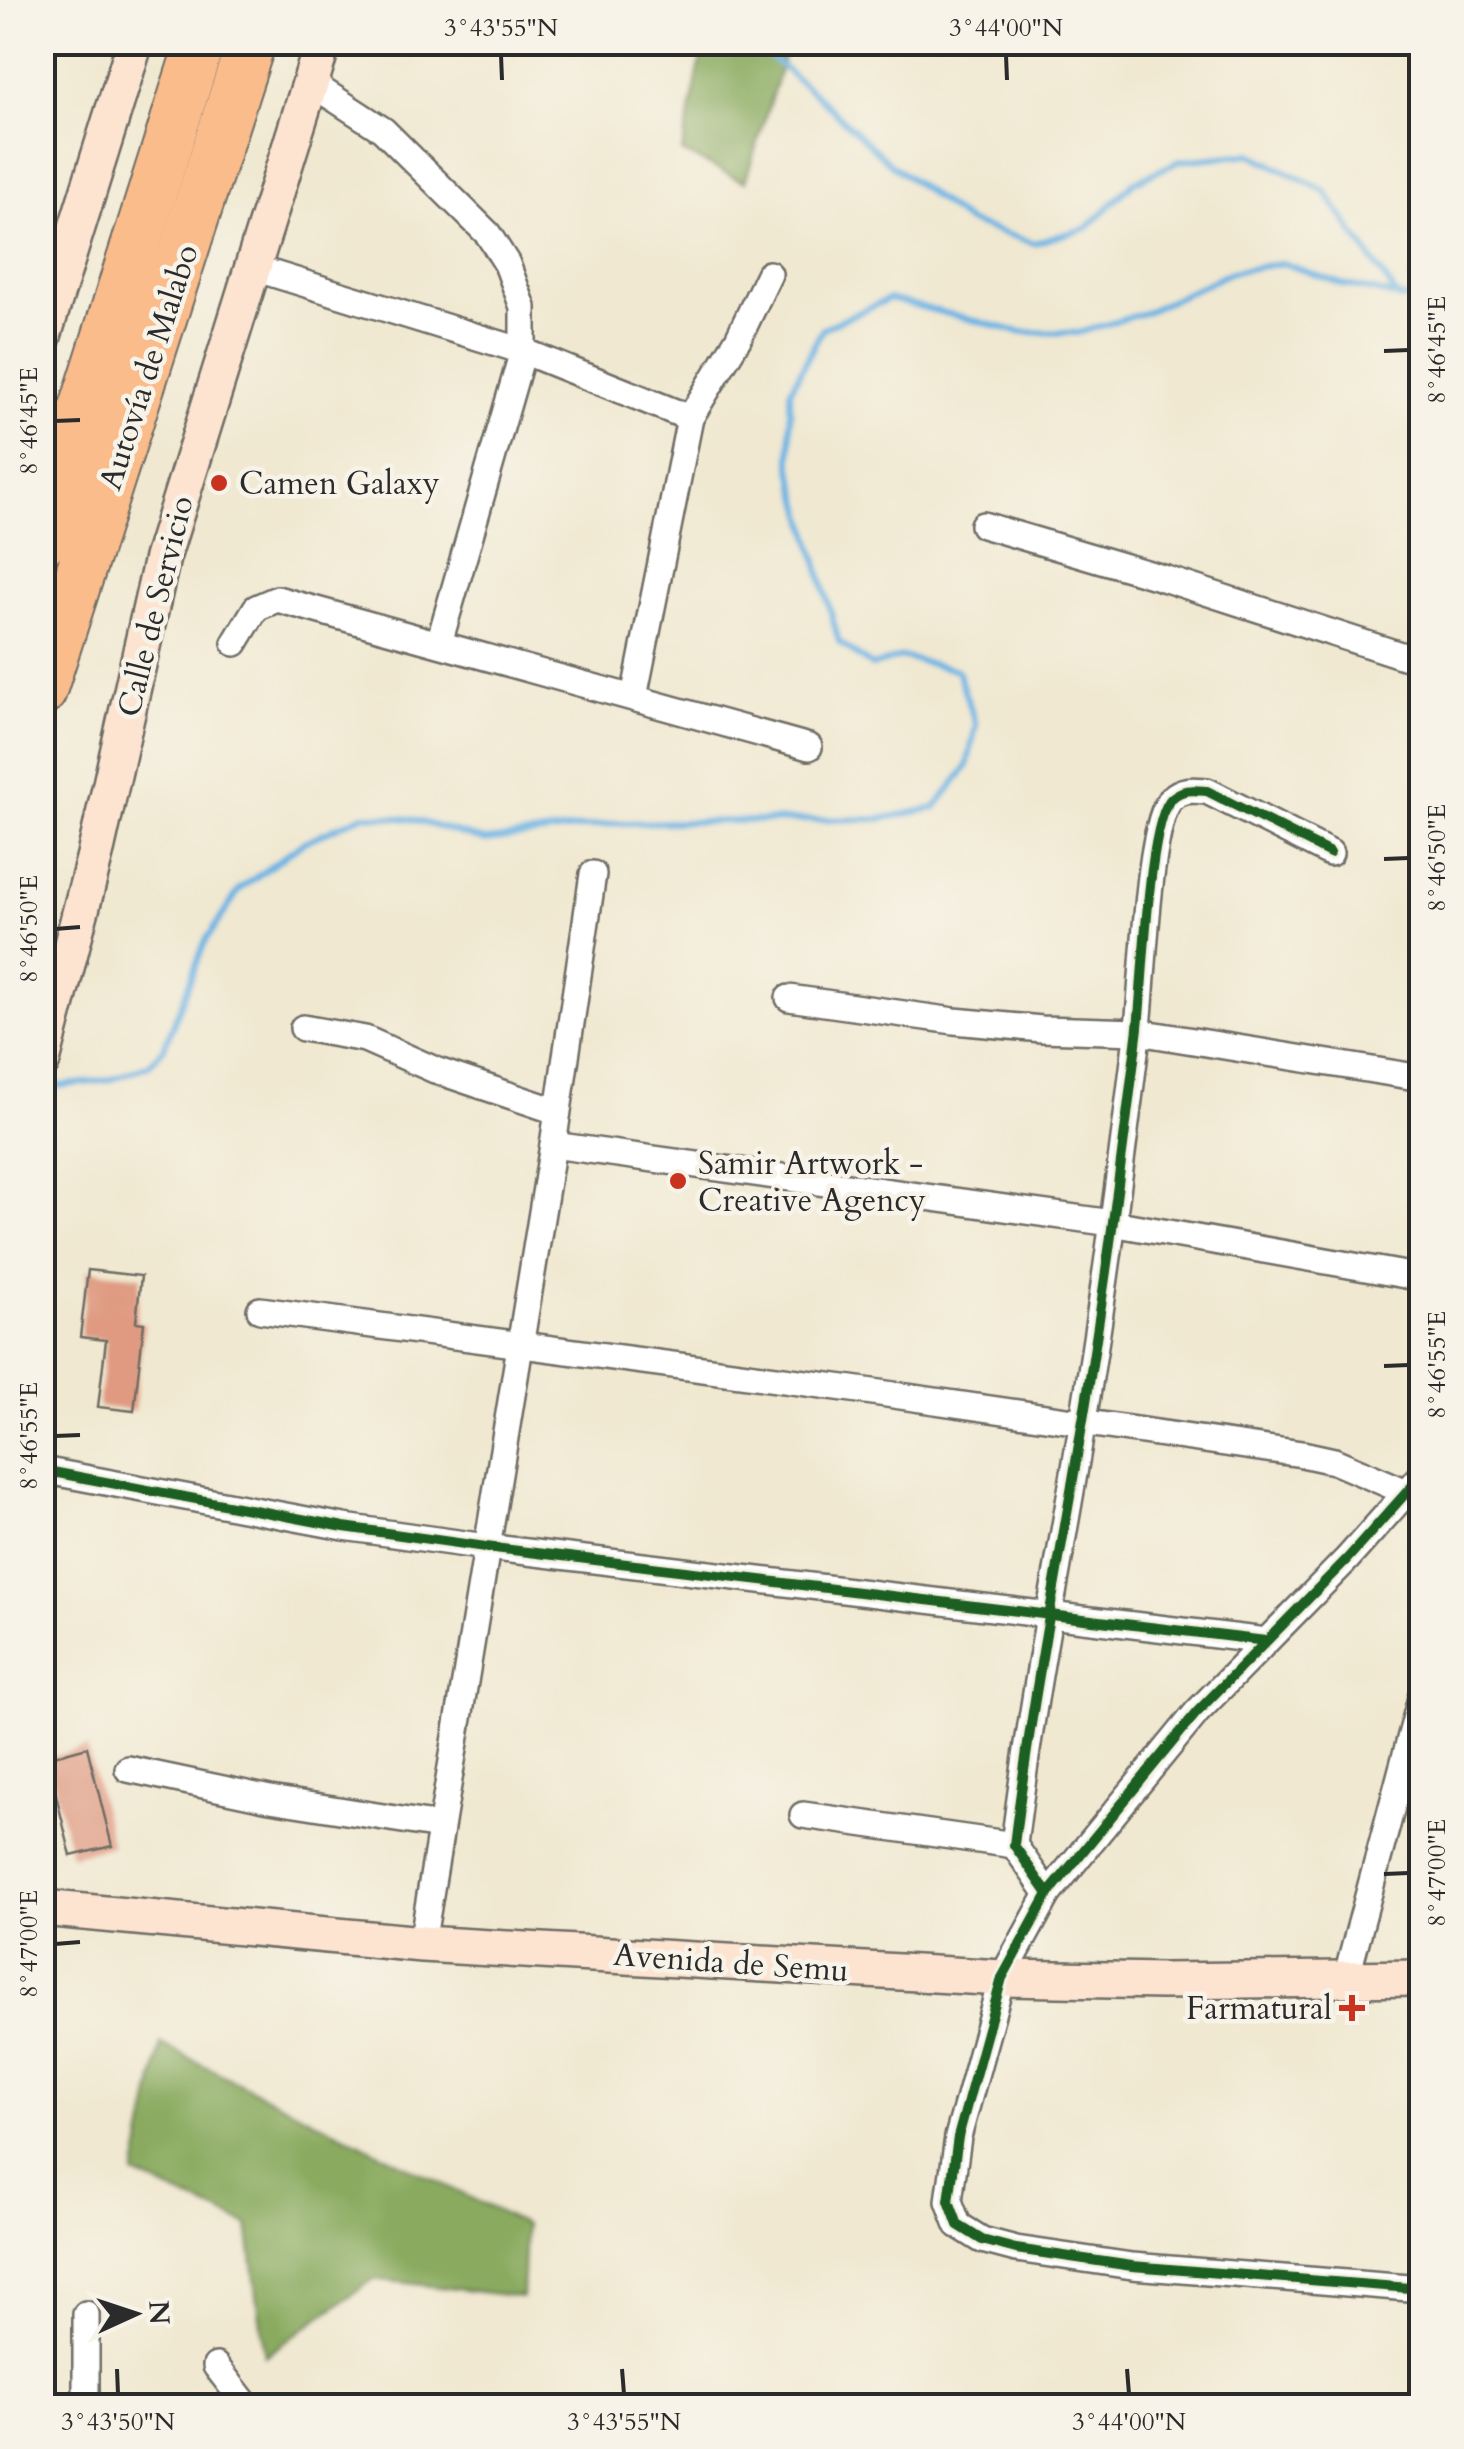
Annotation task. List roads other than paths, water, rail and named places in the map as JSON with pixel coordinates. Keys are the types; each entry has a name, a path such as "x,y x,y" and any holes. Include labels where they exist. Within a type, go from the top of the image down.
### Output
{"highway":[{"name":"Autovía de Malabo","path":"42,541 200,42"},
{"name":"Autovía de Malabo","path":"42,690 252,42"}],"main road":[{"path":"42,339 135,42"},
{"name":"Calle de Servicio","path":"42,1060 96,856 162,558 323,42"},
{"name":"Avenida de Semu","path":"42,1908 422,1944 1002,1978 1422,1978"}],"street":[{"path":"312,84 383,130 488,234 507,264 523,307 523,352 439,643"},
{"path":"254,268 523,352 690,418"},
{"path":"634,697 690,418 738,339 769,274"},
{"path":"983,525 1422,662"},
{"path":"235,643 256,608 276,599 809,747"},
{"path":"1048,1894 1014,1845 1112,1223 1138,1032 1156,838 1169,800 1186,790 1207,791 1330,853"},
{"path":"422,1944 553,1145 592,874"},
{"path":"789,998 1042,1029 1138,1032 1422,1078"},
{"path":"303,1028 365,1039 435,1070 556,1112"},
{"path":"553,1145 1112,1223 1422,1278"},
{"path":"260,1310 1302,1454 1413,1483 1347,1559 1197,1712 1048,1894 1002,1978 958,2137 949,2201 958,2225 982,2240 1016,2249 1132,2266 1422,2289"},
{"path":"42,1470 344,1527 486,1547 1266,1641"},
{"path":"1346,1979 1422,1694"},
{"path":"128,1768 270,1799 440,1826"},
{"path":"803,1815 1014,1845"},
{"path":"86,2314 86,2406"},
{"path":"216,2366 247,2406"}],"waterway":[{"path":"752,42 888,162 967,222 1034,243 1087,228 1134,182 1180,161 1251,154 1325,191 1399,299"},
{"path":"59,1086 109,1080 149,1065 164,1048 205,942 240,889 302,843 363,815 411,819 486,841 616,823 880,819 935,808 967,767 976,725 957,670 901,657 872,666 839,642 791,467 790,391 823,328 889,299 1020,332 1078,333 1144,313 1231,272 1282,263 1342,284 1422,302"}],"place":[{"name":"Camen Galaxy","path":"219,483"},
{"name":"Samir Artwork - Creative Agency","path":"678,1181"},
{"name":"Farmatural","path":"1352,2008"}]}
